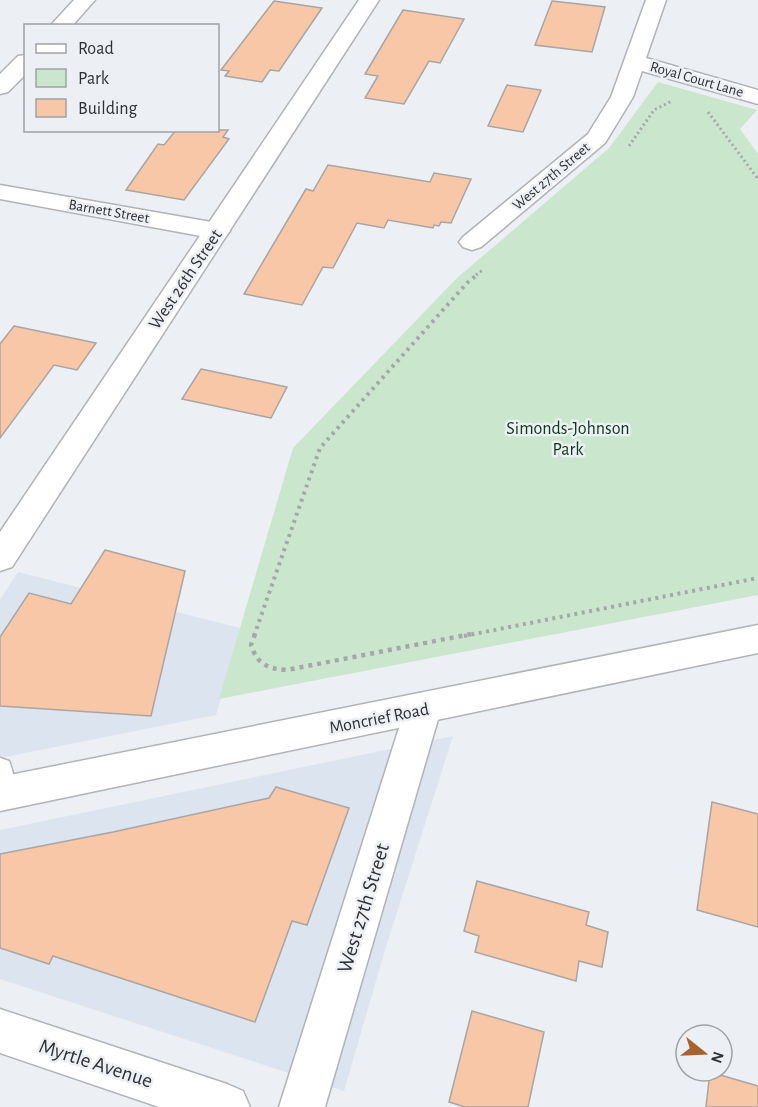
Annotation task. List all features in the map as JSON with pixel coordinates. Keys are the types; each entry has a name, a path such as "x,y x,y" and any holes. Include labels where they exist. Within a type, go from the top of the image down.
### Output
{"street":[{"path":"62,24 86,0"},
{"name":"West 26th Street","path":"0,558 369,0"},
{"name":"West 27th Street","path":"472,242 597,138 613,115 636,62 656,0"},
{"name":"Royal Court Lane","path":"636,62 758,97"},
{"path":"0,87 24,63"},
{"name":"Barnett Street","path":"0,192 218,231"},
{"name":"Moncrief Road","path":"1,785 423,709 758,639"},
{"name":"West 27th Street","path":"302,1107 423,709"},
{"name":"Myrtle Avenue","path":"0,1031 227,1107"}],"path":[{"path":"623,152 638,136 654,110 670,101 678,101"},
{"path":"704,106 758,179"},
{"path":"484,269 467,283 320,448 251,645 259,664 272,670 287,670 758,578"}],"shaded area":[{"path":"18,572 240,628 216,715 0,758 0,600"},
{"path":"453,736 385,950 344,1091 0,979 0,830"}],"green space":[{"name":"Simonds-Johnson Park","path":"658,82 757,110 740,129 758,154 758,595 219,699 293,448 457,278 609,148"}],"building":[{"path":"274,1 322,8 279,71 270,70 262,82 225,76 229,71 221,70"},
{"path":"552,1 605,7 592,52 535,45"},
{"path":"403,10 464,19 440,63 429,61 404,104 365,98 378,76 365,74"},
{"path":"507,85 541,90 523,132 488,126"},
{"path":"228,130 223,137 229,139 184,200 126,190 158,144 164,145 174,132"},
{"path":"328,165 430,182 434,173 471,179 451,223 441,222 439,226 434,225 433,228 388,220 384,228 357,223 333,268 323,267 302,305 244,294 306,189 313,191"},
{"path":"14,326 96,343 77,370 54,365 0,438 0,344"},
{"path":"201,369 287,387 271,418 182,399"},
{"path":"105,550 185,571 151,716 0,706 0,637 29,593 71,604"},
{"path":"276,787 349,808 307,925 292,921 255,1022 53,956 49,964 0,948 0,854 269,798"},
{"path":"712,802 758,814 758,927 697,910"},
{"path":"477,881 589,912 586,925 608,932 602,967 579,961 576,981 475,952 479,936 464,931"},
{"path":"472,1011 544,1032 528,1107 465,1107 449,1102"},
{"path":"734,1079 758,1086 758,1107 706,1107 709,1083 734,1083"}]}
